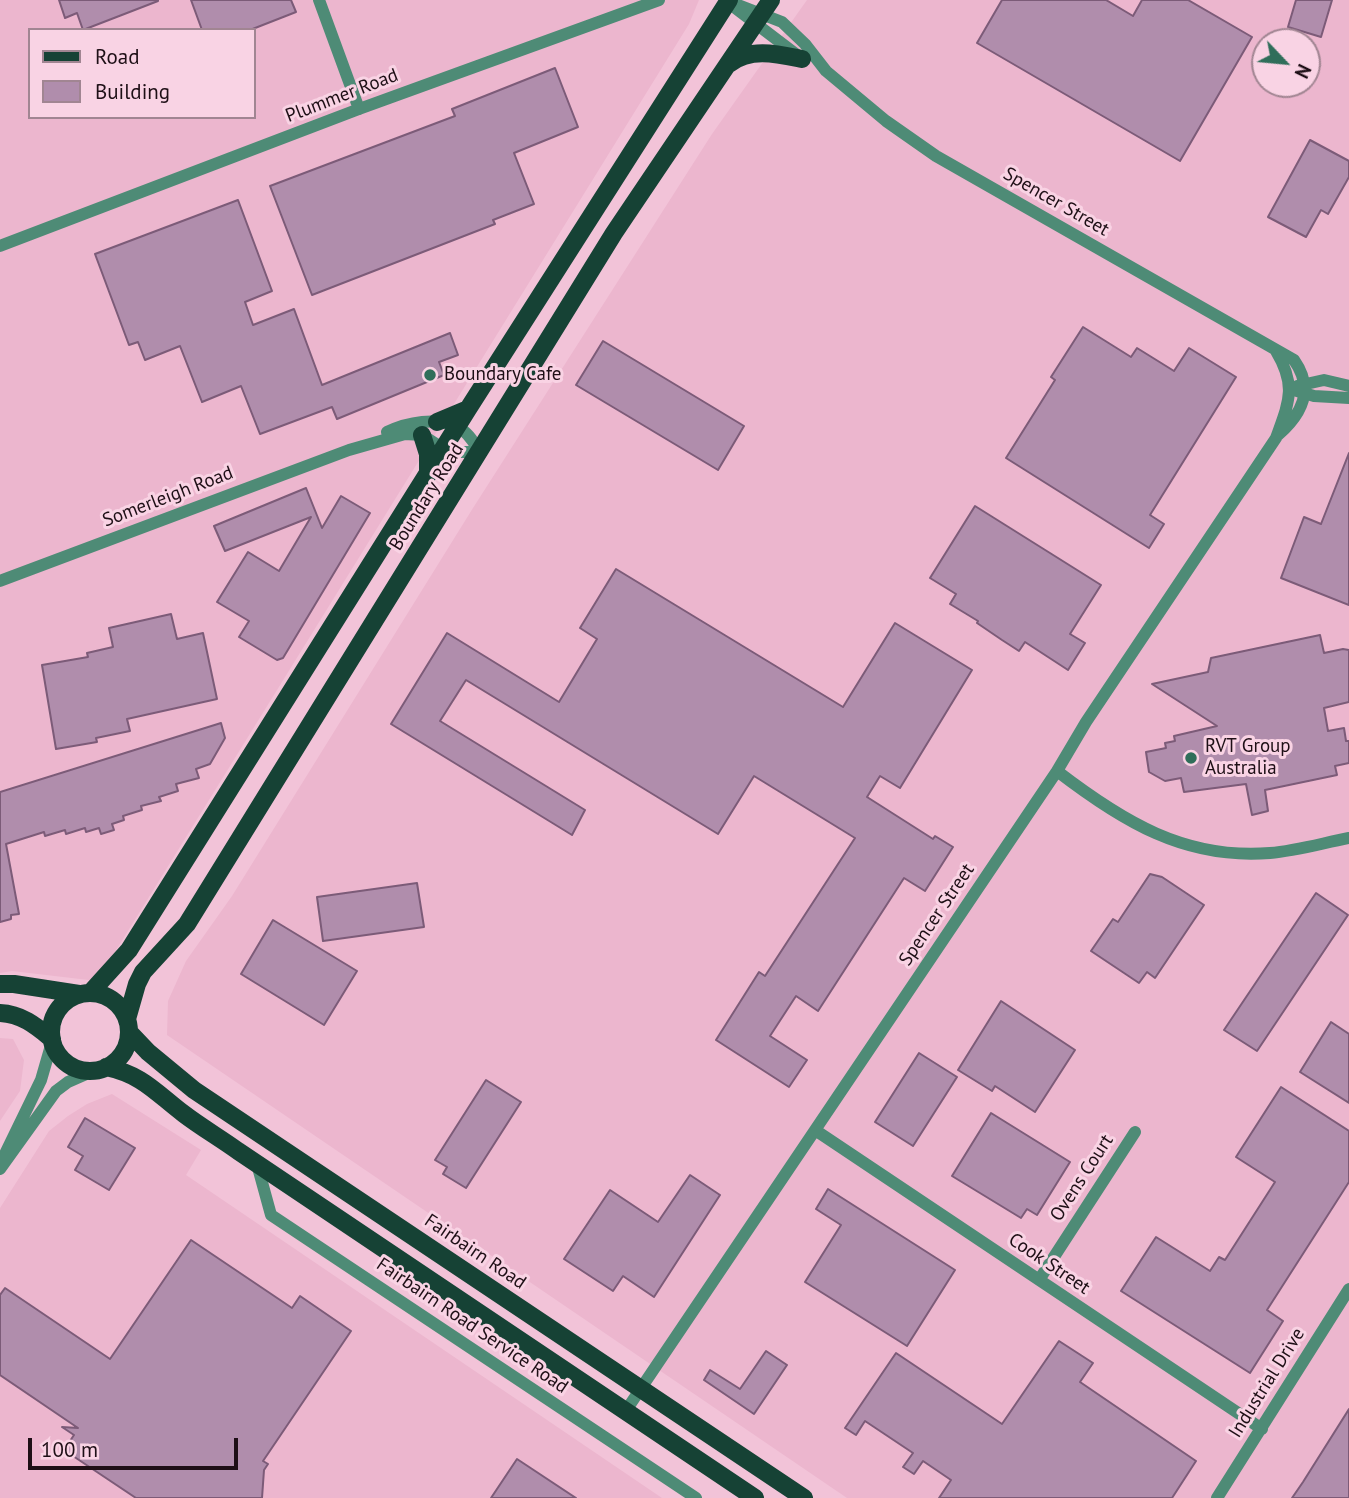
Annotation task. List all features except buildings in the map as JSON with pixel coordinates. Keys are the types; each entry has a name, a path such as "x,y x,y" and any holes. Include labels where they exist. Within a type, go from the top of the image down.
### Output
{"main road":[{"name":"Boundary Road","path":"85,993 129,950 727,1"},
{"name":"Boundary Road","path":"128,1025 137,984 143,972 187,924 614,233 762,12"},
{"path":"726,66 737,57 763,53 802,59"},
{"path":"437,422 468,409"},
{"path":"422,435 428,454 428,475"},
{"path":"0,984 85,993 113,1000 122,1008 128,1025 124,1051 116,1060 99,1069"},
{"path":"85,993 66,1001 57,1012 52,1025 52,1040 56,1051 68,1063 80,1069 133,1074 184,1114 257,1164 755,1498"},
{"path":"0,1013 29,1021 52,1040"},
{"name":"Fairbairn Road","path":"128,1025 148,1052 194,1090 804,1498"}],"street":[{"path":"319,0 359,109"},
{"name":"Plummer Road","path":"0,246 359,109 659,0"},
{"path":"727,1 762,12"},
{"name":"Spencer Street","path":"762,12 802,59 826,71"},
{"name":"Spencer Street","path":"625,1412 1057,771 1086,722 1276,438 1294,421 1300,411 1304,388 1294,360 936,156 886,121 826,71 805,44 782,22 762,12"},
{"path":"1276,351 1285,365 1290,388 1304,388 1324,380 1349,386"},
{"name":"Spencer Street","path":"1276,438 1288,405 1290,388"},
{"path":"1304,388 1314,396 1349,398"},
{"name":"Somerleigh Road","path":"349,450 400,426 416,422 437,422 458,427"},
{"path":"458,427 468,435 480,452"},
{"name":"Somerleigh Road","path":"0,581 349,450 394,435 422,435"},
{"path":"422,435 444,449 480,452"},
{"path":"1057,771 1145,830 1201,849 1232,853 1271,853 1349,838"},
{"path":"0,1167 41,1080 52,1040"},
{"path":"0,1167 57,1091 68,1082 99,1069"},
{"name":"Cook Street","path":"816,1130 1262,1429"},
{"name":"Ovens Court","path":"1039,1280 1135,1132"},
{"name":"Fairbairn Road Service Road","path":"257,1164 271,1215 696,1498"},
{"name":"Industrial Drive","path":"1217,1498 1349,1289"}],"shaded area":[{"path":"0,0 699,0 689,24 97,981 12,971 0,973"},
{"path":"807,0 1349,0 1349,1498 847,1498 167,1035 168,1001 186,961 232,896 473,508 712,134"},
{"path":"0,1038 13,1039 24,1060 20,1091 0,1121"},
{"path":"112,1094 201,1150 186,1175 662,1498 0,1498 0,1208 49,1131 87,1104"}],"place":[{"name":"Boundary Cafe","path":"430,375"},
{"name":"RVT Group Australia","path":"1191,758"}]}
